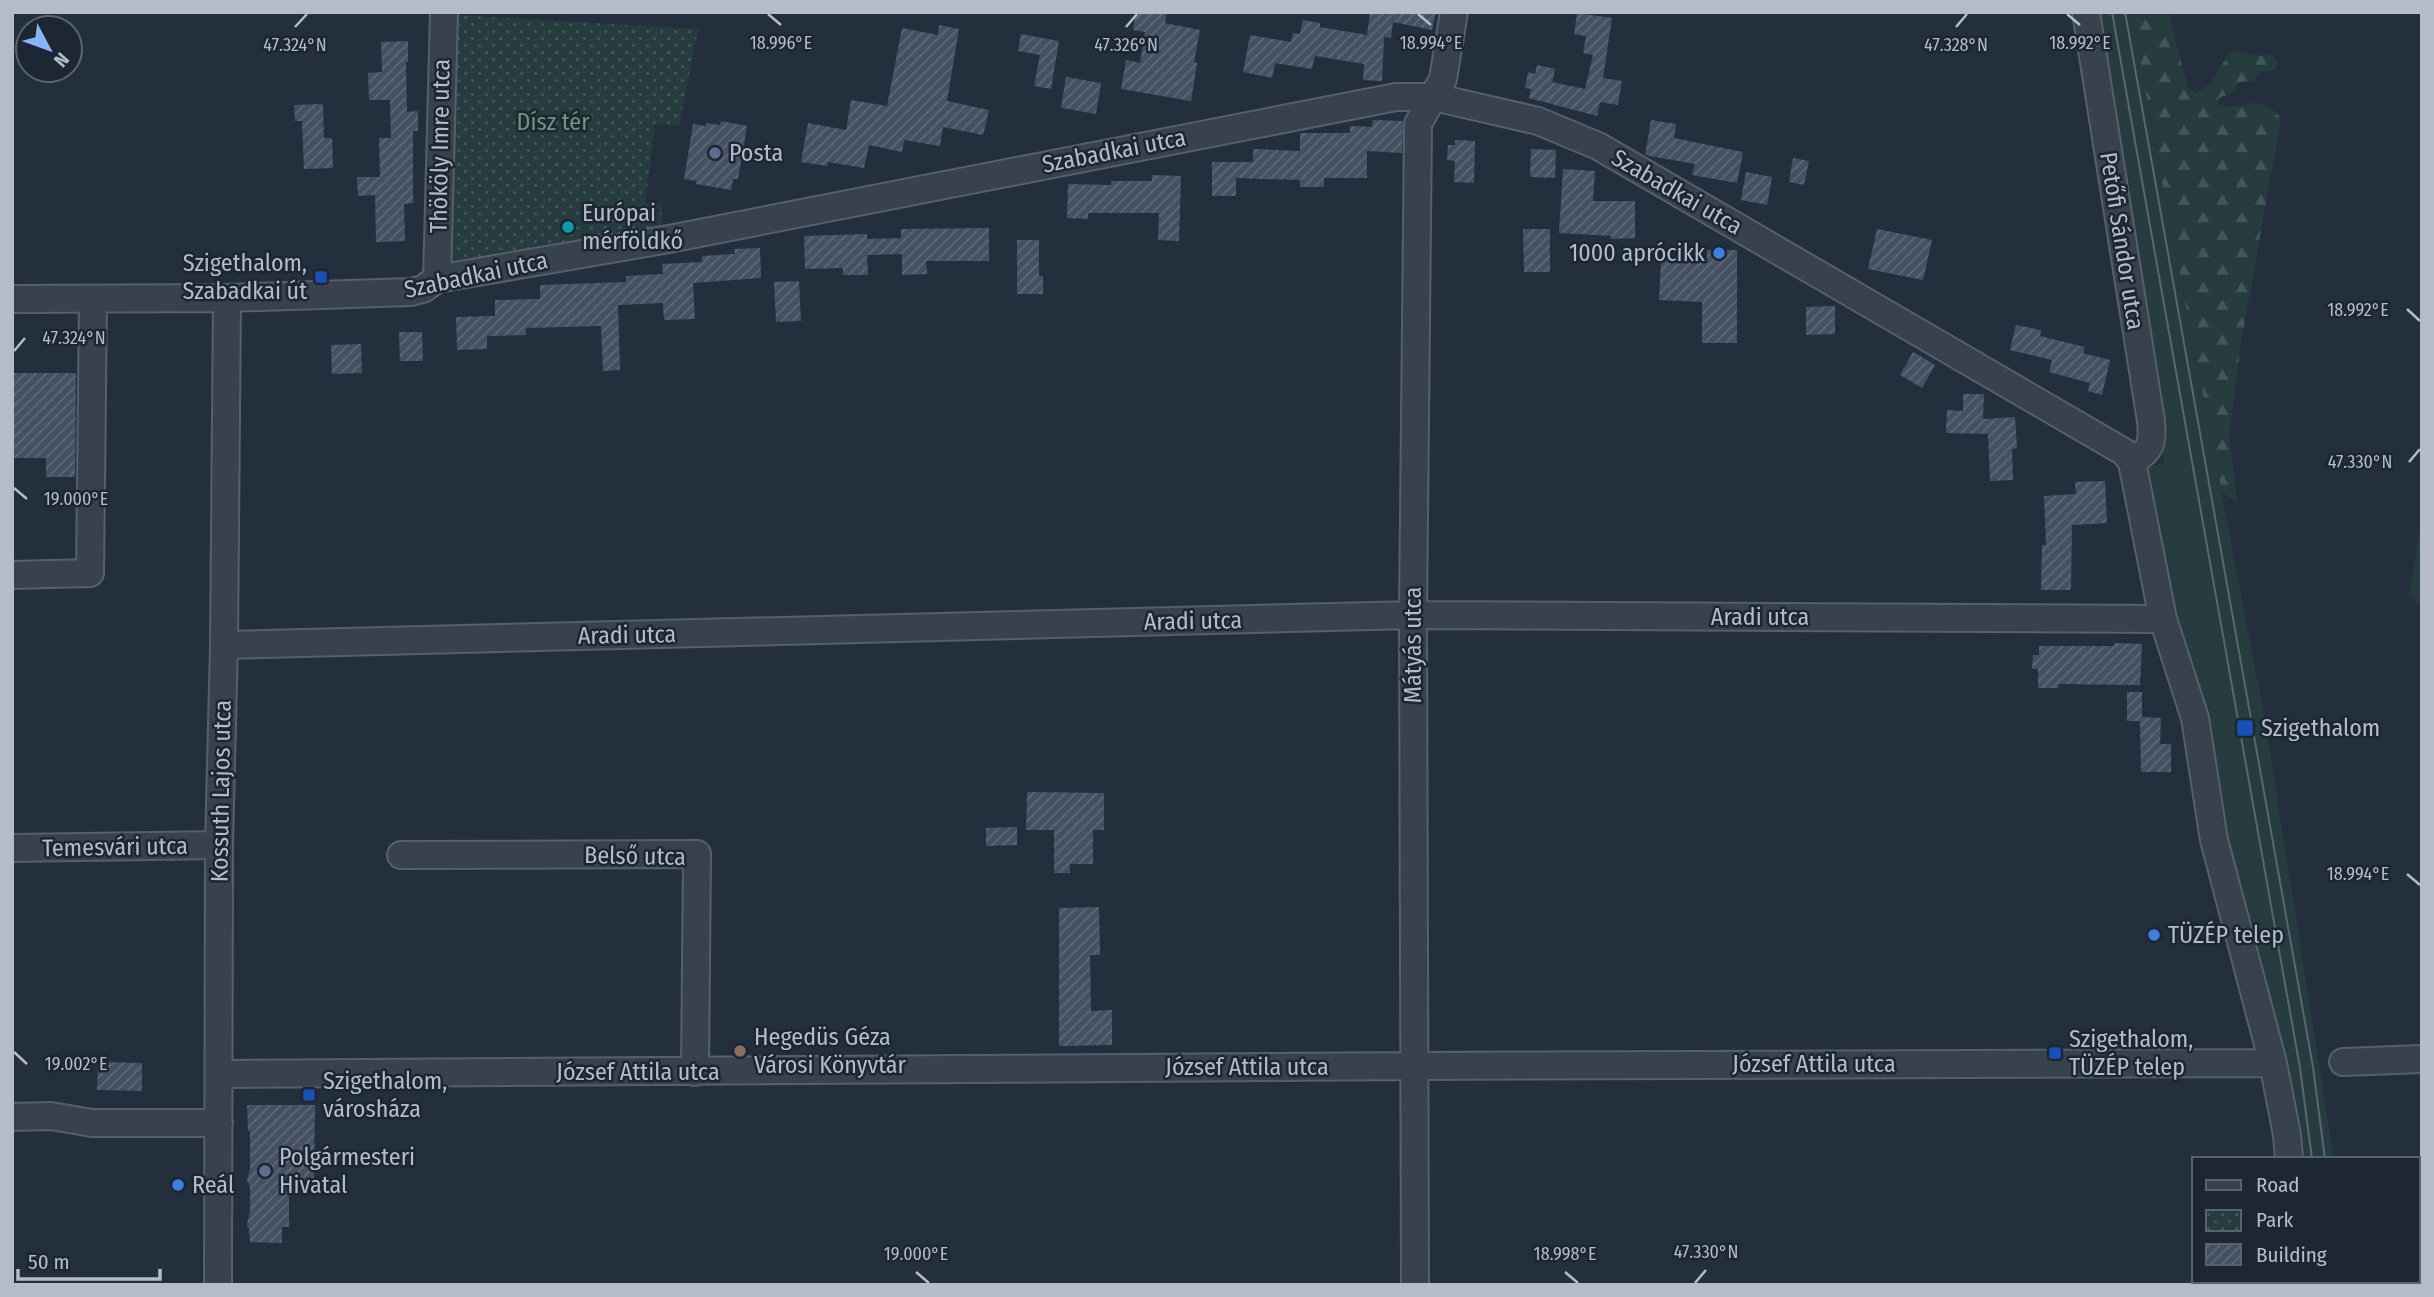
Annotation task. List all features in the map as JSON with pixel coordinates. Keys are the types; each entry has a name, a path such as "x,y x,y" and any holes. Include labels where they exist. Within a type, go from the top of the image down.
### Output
{"street":[{"name":"Thököly Imre utca","path":"437,279 444,12"},
{"name":"Mátyás utca","path":"1415,1285 1412,615 1418,124 1443,79 1454,12"},
{"name":"Petőfi Sándor utca","path":"2086,12 2151,421 2152,439 2145,453 2132,462"},
{"name":"Szabadkai utca","path":"12,299 227,298 411,292 423,289 437,279 668,239 1345,106 1396,97 1434,97 1538,121 1598,146 2113,444 2132,462"},
{"name":"Kossuth Lajos utca","path":"218,1285 219,845 227,298"},
{"path":"12,575 90,573 93,299"},
{"path":"2132,462 2163,619 2194,718 2214,840 2273,1063 2289,1157"},
{"name":"Aradi utca","path":"224,645 1412,615 2163,619"},
{"name":"Temesvári utca","path":"12,848 219,845"},
{"name":"Belső utca","path":"401,855 697,854 695,1072"},
{"path":"2343,1062 2422,1059"},
{"name":"József Attila utca","path":"220,1074 2273,1063"},
{"path":"12,1117 51,1116 92,1123 219,1123"}],"green space":[{"path":"2096,12 2132,12 2264,715 2334,1157 2295,1157 2168,620 2140,468 2164,463"},
{"path":"2132,12 2168,12 2188,88 2196,93 2213,82 2219,68 2233,51 2262,56 2271,54 2277,60 2277,68 2269,72 2262,71 2255,81 2238,82 2234,92 2219,98 2217,103 2226,106 2263,104 2281,118 2241,343 2229,436 2237,501 2222,493"},
{"name":"Dísz tér","path":"456,15 698,29 679,126 655,124 645,203 662,205 661,234 447,269"},
{"path":"2422,516 2422,604 2409,596"}],"building":[{"path":"1136,12 1167,12 1165,23 1200,30 1191,101 1121,89 1126,60 1140,63 1145,32 1133,30"},
{"path":"1370,12 1436,12 1432,30 1393,22 1391,38 1384,37 1382,81 1363,80 1364,64 1315,56 1312,69 1275,63 1272,78 1243,72 1250,35 1291,42 1293,33 1300,34 1303,20 1320,23 1320,27 1367,35"},
{"path":"1577,13 1612,18 1603,78 1622,81 1618,105 1600,102 1597,116 1529,98 1531,89 1525,88 1528,72 1535,74 1537,65 1555,69 1552,82 1585,89 1593,55 1583,53 1586,36 1574,34"},
{"path":"939,25 959,29 947,101 989,110 983,135 943,127 940,146 904,140 902,152 869,145 864,168 828,162 827,166 801,162 808,123 846,130 851,100 887,106 902,28 938,35"},
{"path":"1021,34 1059,41 1051,89 1034,86 1040,55 1018,51"},
{"path":"408,41 407,112 418,111 418,131 413,131 413,203 404,204 405,241 376,242 375,195 358,196 357,177 380,177 379,138 391,138 390,100 369,100 368,73 382,72 381,42"},
{"path":"1066,77 1101,83 1096,114 1061,108"},
{"path":"323,104 324,138 332,138 333,168 304,169 302,121 295,121 294,105"},
{"path":"1373,120 1403,121 1402,153 1367,151 1367,178 1324,178 1324,187 1300,187 1300,180 1236,178 1236,196 1212,196 1212,162 1253,162 1253,149 1300,151 1300,133 1350,133 1350,126 1372,127"},
{"path":"1651,120 1676,124 1674,138 1743,152 1737,183 1692,175 1695,164 1645,155"},
{"name":"Posta","path":"721,121 747,126 738,179 733,179 731,190 696,184 696,181 684,179 693,124 720,125"},
{"path":"1455,140 1475,141 1474,183 1454,182 1455,161 1447,160 1448,145 1455,145"},
{"path":"1531,149 1556,150 1555,178 1530,177"},
{"path":"1793,158 1809,161 1804,185 1789,182"},
{"path":"1563,169 1595,171 1593,201 1635,201 1635,238 1611,239 1611,236 1559,233"},
{"path":"1746,172 1772,177 1767,205 1741,200"},
{"path":"1152,175 1181,176 1179,241 1158,240 1159,213 1088,213 1088,219 1067,218 1068,184 1111,185 1111,181 1152,181"},
{"path":"989,228 989,261 926,261 927,274 902,275 902,254 867,255 868,275 843,275 843,268 805,269 804,236 867,234 867,239 901,238 901,229"},
{"path":"1523,229 1550,229 1550,272 1524,272"},
{"path":"1877,229 1932,240 1923,280 1868,269"},
{"path":"1017,240 1039,240 1039,276 1043,276 1043,294 1017,294"},
{"path":"760,248 761,278 693,283 695,319 664,320 663,303 618,305 620,370 603,371 601,326 526,328 526,335 487,336 487,349 457,350 456,317 495,316 495,300 540,299 540,285 626,282 626,276 663,274 662,264 702,262 702,256 735,254 734,249"},
{"path":"1707,250 1737,250 1737,343 1702,343 1702,302 1659,300 1661,260 1707,261"},
{"path":"799,281 801,321 776,322 774,282"},
{"path":"1835,306 1835,334 1806,335 1806,307"},
{"path":"2016,325 2041,330 2040,336 2085,347 2083,353 2110,360 2102,395 2088,391 2090,383 2049,372 2052,360 2010,350"},
{"path":"399,332 422,332 423,361 400,361"},
{"path":"361,344 362,373 332,374 331,345"},
{"path":"1913,352 1935,365 1922,388 1900,375"},
{"path":"12,373 76,373 75,477 46,477 46,458 12,458"},
{"path":"1963,394 1984,394 1983,419 2015,417 2017,448 2012,449 2013,480 1990,481 1988,434 1946,433 1947,410 1963,411"},
{"path":"2105,481 2107,523 2072,525 2071,590 2041,590 2042,545 2046,545 2044,496 2076,494 2075,482"},
{"path":"2114,643 2142,644 2140,685 2059,684 2058,688 2038,688 2038,669 2032,669 2033,655 2039,655 2039,646 2114,646"},
{"path":"2127,692 2142,692 2142,717 2161,718 2160,744 2171,744 2171,772 2141,772 2140,721 2127,721"},
{"path":"1027,792 1104,793 1104,830 1093,830 1093,864 1070,864 1070,873 1054,873 1054,830 1026,830"},
{"path":"1017,827 1017,845 986,846 986,828"},
{"path":"1099,907 1100,955 1090,955 1091,1011 1112,1010 1112,1045 1059,1046 1059,908"},
{"path":"98,1062 142,1063 142,1091 97,1090"},
{"path":"247,1105 315,1105 314,1183 289,1183 289,1227 282,1227 282,1243 250,1242 247,1225 250,1212 250,1186 247,1181 250,1169 250,1131"}],"tram line":[{"path":"2112,12 2300,1068 2312,1157"},
{"path":"2125,12 2313,1067 2325,1157"}],"place":[{"name":"Posta","path":"715,153"},
{"name":"Európai mérföldkő","path":"568,227"},
{"name":"1000 aprócikk","path":"1719,253"},
{"name":"Szigethalom, Szabadkai út","path":"321,277"},
{"name":"Szigethalom","path":"2245,728"},
{"name":"TÜZÉP telep","path":"2154,935"},
{"name":"Hegedüs Géza Városi Könyvtár","path":"740,1051"},
{"name":"Szigethalom, TÜZÉP telep","path":"2055,1053"},
{"name":"Szigethalom, városháza","path":"309,1095"},
{"name":"Polgármesteri Hivatal","path":"265,1171"},
{"name":"Reál","path":"178,1185"}]}
